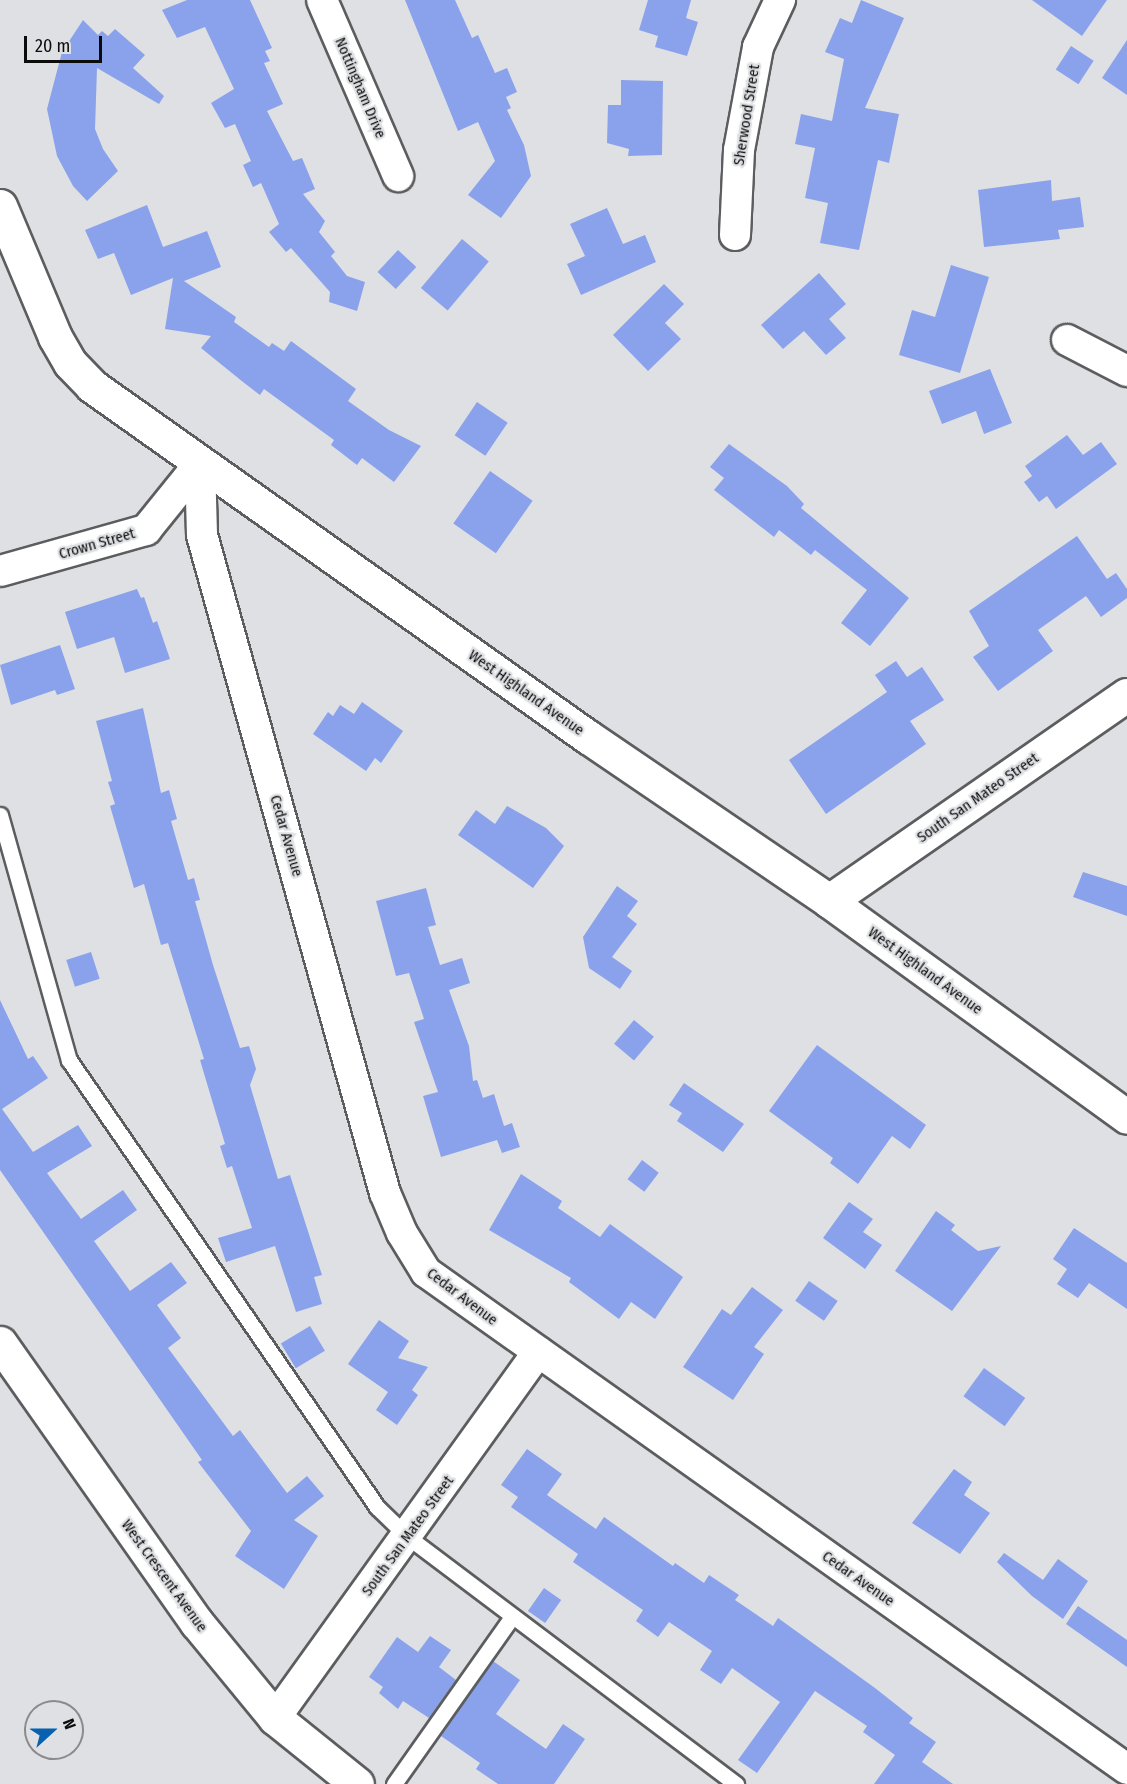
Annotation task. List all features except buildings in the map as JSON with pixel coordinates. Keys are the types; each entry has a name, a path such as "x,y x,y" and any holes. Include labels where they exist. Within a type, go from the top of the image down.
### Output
{"street":[{"name":"Nottingham Drive","path":"322,0 398,176"},
{"name":"Sherwood Street","path":"735,235 738,150 758,46 780,0"},
{"name":"West Highland Avenue","path":"0,206 55,336 70,363 92,386 829,901 1127,1117"},
{"path":"1067,340 1127,371"},
{"name":"Crown Street","path":"0,571 146,530 200,463"},
{"name":"Cedar Avenue","path":"200,463 202,535 385,1193 402,1233 426,1272 1127,1769"},
{"name":"South San Mateo Street","path":"829,901 1127,695"},
{"name":"West Crescent Avenue","path":"0,1343 197,1623 275,1718 357,1784"},
{"name":"South San Mateo Street","path":"275,1718 408,1537 538,1352"}],"lane":[{"path":"0,815 69,1060 377,1508 408,1537 512,1617 736,1784"},
{"path":"394,1784 512,1617"}]}
